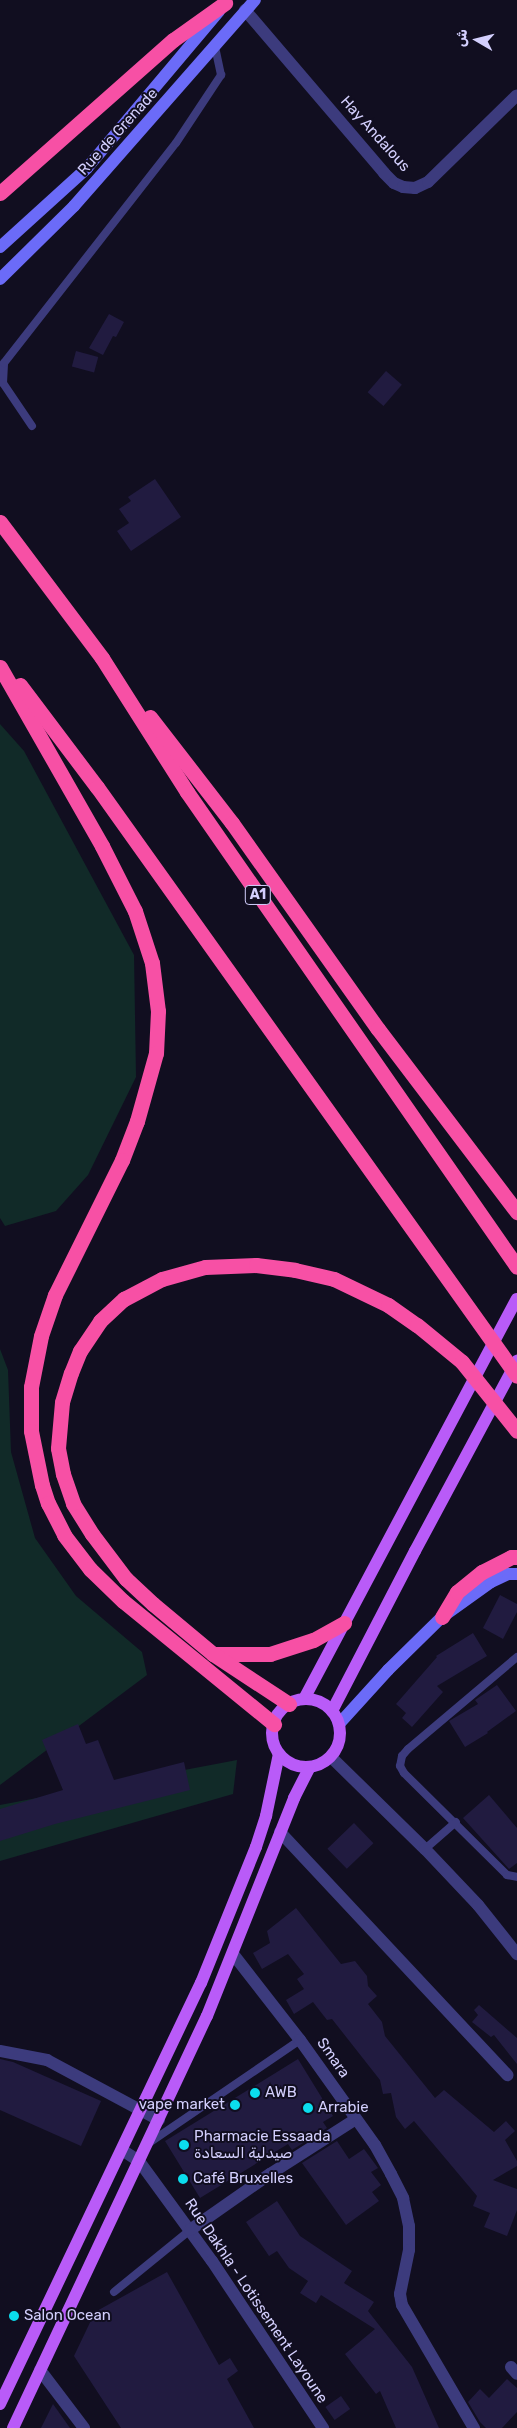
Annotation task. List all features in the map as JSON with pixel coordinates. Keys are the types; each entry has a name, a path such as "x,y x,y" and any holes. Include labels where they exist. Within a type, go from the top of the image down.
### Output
{"highway":[{"path":"0,193 173,40 225,1"},
{"name":"A1","path":"0,522 102,658 187,792 517,1267"},
{"path":"0,658 97,787 517,1376"},
{"path":"102,658 232,823 378,1029 517,1212"},
{"path":"0,667 102,846 135,911 152,963 158,1011 156,1053 137,1121 122,1160 55,1295 41,1336 31,1387 31,1422 42,1485 48,1503 64,1535 90,1569 123,1601 231,1691 274,1724"},
{"path":"289,1704 213,1654 126,1579 92,1534 73,1503 63,1474 58,1448 62,1402 80,1351 100,1321 124,1300 162,1279 205,1267 256,1265 295,1270 334,1280 388,1305 447,1349 462,1362 517,1431"},
{"path":"442,1617 457,1592 482,1572 511,1557 517,1557"},
{"path":"213,1654 270,1654 312,1640 344,1623"}],"main road":[{"path":"304,1699 517,1299"},
{"path":"332,1711 517,1361"},
{"path":"0,2404 202,1983 230,1915 266,1816 279,1754 272,1734 274,1724 280,1712 289,1704 304,1699 320,1702 332,1711 339,1724 341,1736 338,1747 332,1757 321,1764 309,1768 298,1767 279,1754"},
{"path":"13,2428 159,2120 234,1954 280,1832 309,1768"}],"street":[{"name":"Rue de Grenade","path":"0,279 74,206 255,0"},
{"name":"Rue de Grenade","path":"0,248 87,168 225,1"},
{"name":"Hay Andalous","path":"245,10 384,173 394,183 404,187 415,188 428,182 517,95"},
{"path":"339,1724 388,1670 442,1617 491,1582 508,1574 517,1574"},
{"path":"332,1757 425,1849 478,1906 517,1954"},
{"path":"280,1832 507,2075"},
{"name":"Smara","path":"234,1954 300,2040 375,2145 403,2198 409,2226 409,2242 400,2294 402,2305 474,2428"},
{"path":"0,2051 47,2060 142,2109 159,2120"},
{"path":"190,2230 270,2174 356,2120"},
{"name":"Rue Dakhla - Lotissement Layoune","path":"122,2150 139,2161 190,2230 323,2428"},
{"path":"40,2370 84,2428"}],"lane":[{"path":"32,426 3,383 4,363 176,144 220,75 215,47"},
{"path":"517,1656 402,1756 400,1766 404,1774 456,1822 507,1875 517,1877"},
{"path":"425,1849 456,1822"},
{"path":"147,2144 300,2040"},
{"path":"114,2292 190,2230"}],"green space":[{"path":"0,724 24,751 134,955 136,1077 88,1175 56,1211 5,1226 0,1218"},
{"path":"0,1349 8,1370 11,1452 35,1538 76,1596 142,1652 147,1675 0,1785"},
{"path":"237,1760 233,1794 0,1861 0,1805"}],"building":[{"path":"109,314 124,322 116,337 113,336 103,355 89,348"},
{"path":"76,351 98,357 94,372 72,366"},
{"path":"386,371 402,385 383,406 368,392"},
{"path":"155,479 181,517 131,551 117,531 129,523 119,509 131,501 128,497"},
{"path":"500,1595 517,1604 517,1612 503,1639 483,1628"},
{"path":"473,1633 487,1656 437,1686 443,1692 412,1727 402,1718 406,1713 396,1704 436,1656"},
{"path":"497,1685 516,1711 488,1733 465,1747 449,1721 478,1704 475,1700"},
{"path":"78,1724 86,1744 98,1740 114,1780 184,1762 190,1790 55,1824 0,1841 0,1809 63,1790 42,1740"},
{"path":"489,1795 517,1828 517,1863 509,1869 463,1818"},
{"path":"354,1823 373,1843 347,1869 327,1849"},
{"path":"296,1908 341,1964 355,1961 367,1976 368,1986 377,1996 368,2004 382,2022 385,2036 435,2098 444,2090 494,2132 506,2121 515,2131 505,2140 517,2161 517,2166 493,2180 517,2189 517,2210 507,2236 484,2227 490,2213 473,2206 477,2196 414,2121 405,2129 396,2117 391,2093 383,2094 380,2080 332,2019 327,2020 313,2002 294,2014 286,2000 304,1989 297,1979 304,1974 288,1954 262,1969 253,1953 270,1943 267,1931"},
{"path":"479,2005 517,2038 517,2064 494,2035 491,2037 472,2022 478,2015 474,2010"},
{"path":"0,2059 13,2062 101,2101 81,2146 0,2110"},
{"path":"298,2059 333,2116 323,2122 327,2128 292,2150 288,2144 200,2198 165,2141"},
{"path":"337,2141 349,2159 364,2149 378,2168 371,2172 381,2185 372,2192 379,2201 346,2225 302,2163"},
{"path":"277,2201 300,2236 352,2271 344,2283 374,2302 368,2311 412,2367 439,2428 396,2428 380,2391 376,2394 345,2354 375,2329 321,2295 316,2303 300,2293 308,2281 289,2268 277,2251 269,2256 246,2222"},
{"path":"167,2272 219,2365 230,2358 238,2371 227,2379 254,2428 121,2428 74,2356 95,2312"},
{"path":"507,2379 517,2388 517,2412 502,2428 486,2428 480,2422 468,2402 480,2389 489,2398"},
{"path":"341,2396 350,2409 335,2420 325,2407"},
{"path":"53,2404 70,2428 41,2428"}],"place":[{"name":"AWB","path":"255,2093"},
{"name":"vape market","path":"235,2105"},
{"name":"Arrabie","path":"308,2108"},
{"name":"Pharmacie Essaada صيدلية السعادة","path":"184,2145"},
{"name":"Café Bruxelles","path":"183,2179"},
{"name":"Salon Ocean","path":"14,2316"}]}
